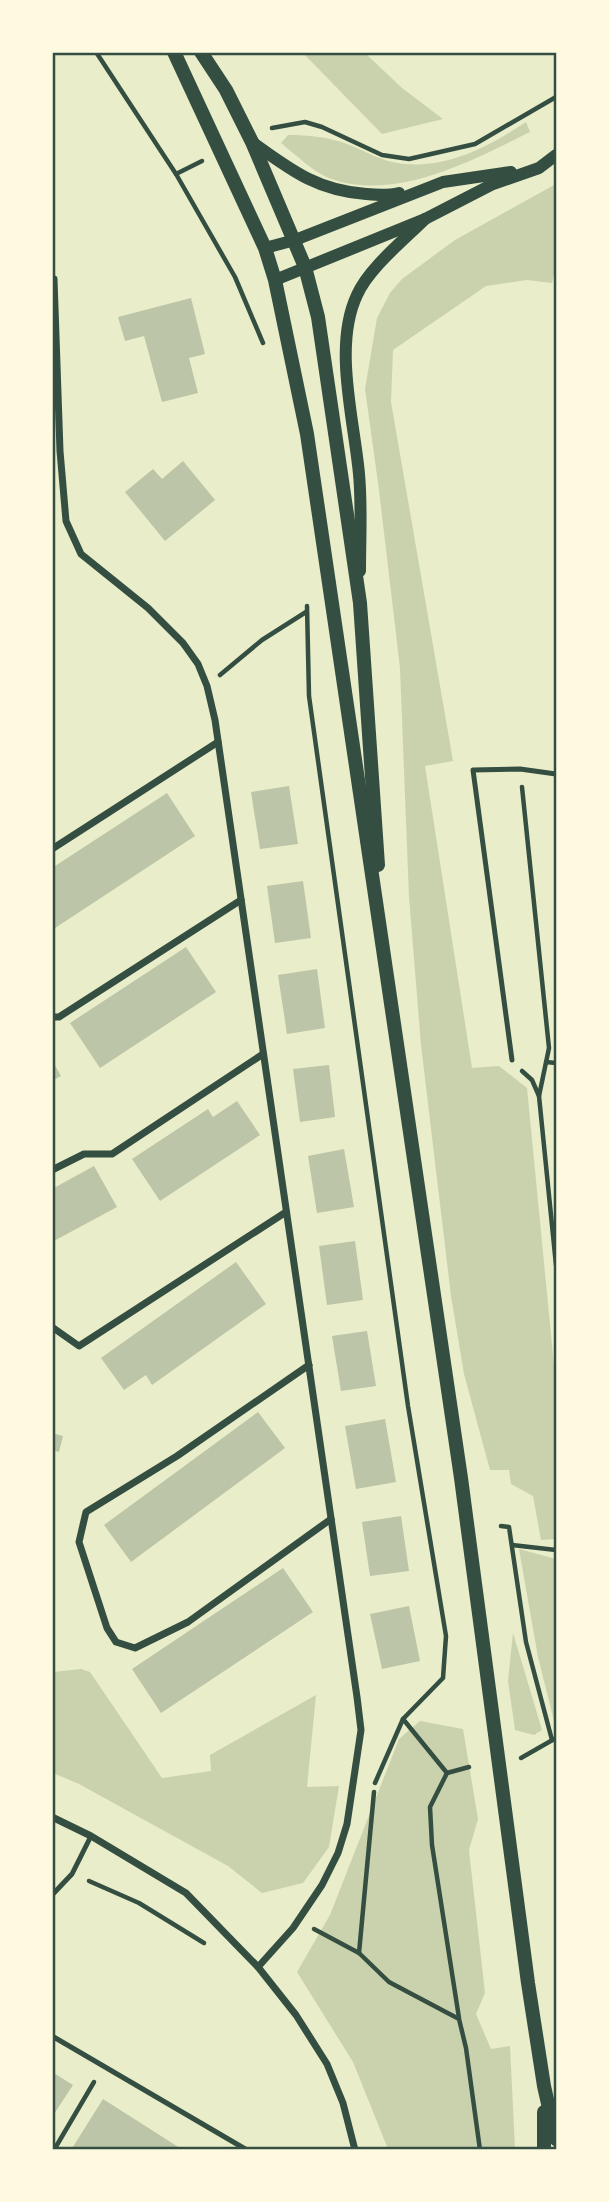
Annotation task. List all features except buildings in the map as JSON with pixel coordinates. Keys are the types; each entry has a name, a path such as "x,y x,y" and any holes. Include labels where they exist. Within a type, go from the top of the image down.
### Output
{"main road":[{"path":"174,52 265,248 275,280 307,434 461,1478 544,2086 556,2139"},
{"path":"201,52 226,90 252,142 295,240 318,317 360,603 385,968"},
{"path":"544,2086 544,2150"}],"street":[{"path":"252,142 289,169 337,191 388,196 443,182 539,168"},
{"path":"275,280 425,219 493,184 539,168 556,155"},
{"path":"265,248 295,240 443,182"},
{"path":"360,603 359,477 344,343 348,319 358,292 374,271 425,219"},
{"path":"54,279 60,451 66,521 81,554 148,608 183,643 198,664 207,686 218,742 361,1730 348,1824 338,1853 322,1885 298,1920 258,1967"},
{"path":"52,849 218,742"},
{"path":"52,1017 59,1017 241,900"},
{"path":"52,1170 84,1154 111,1154 263,1054"},
{"path":"52,1326 79,1346 286,1212"},
{"path":"309,1365 177,1456 86,1512 79,1542 107,1628 116,1642 135,1648 187,1622 331,1519"},
{"path":"52,1817 91,1836 186,1893 258,1967 296,2015 327,2064 344,2103 355,2150"}],"lane":[{"path":"512,1060 473,770 520,769 556,774"},
{"path":"52,1895 72,1874 91,1836"},
{"path":"52,2036 247,2150"}],"path":[{"path":"96,52 176,174 235,277 265,348"},
{"path":"272,128 304,122 322,127 382,155 409,159 475,144 556,97"},
{"path":"176,174 209,158"},
{"path":"307,600 309,696 408,1406 446,1636 443,1678 403,1719 375,1783 359,1953"},
{"path":"207,686 262,640 307,612"},
{"path":"520,769 549,1048 539,1096 556,1265"},
{"path":"512,1060 532,1080 539,1096"},
{"path":"546,1062 556,1063"},
{"path":"501,1526 509,1527 526,1642 554,1739 520,1758"},
{"path":"512,1545 556,1550"},
{"path":"403,1719 447,1773"},
{"path":"469,1767 447,1773 430,1807 432,1845 480,2150"},
{"path":"72,1874 139,1903 202,1941 212,1950"},
{"path":"298,1920 359,1953 388,1982 459,2019"},
{"path":"54,2150 103,2066"}],"green space":[{"path":"303,53 365,53 402,88 443,119 382,134"},
{"path":"526,122 530,132 484,155 433,175 380,185 354,184 329,178 310,167 281,143 288,135 318,137 340,142 388,161 425,164 478,150"},
{"path":"556,184 556,266 552,283 527,280 486,286 393,350 391,402 453,761 425,766 472,1068 499,1066 527,1088 556,1386 556,1539 541,1540 533,1496 511,1484 509,1470 490,1470 464,1374 451,1296 421,1045 409,897 400,668 365,389 377,318 390,293 402,279 455,240"},
{"path":"519,1549 556,1559 555,1725 538,1657"},
{"path":"513,1633 542,1730 534,1735 515,1730 508,1681"},
{"path":"81,1669 90,1672 162,1778 211,1771 210,1755 316,1695 307,1787 339,1786 329,1847 303,1883 262,1893 228,1866 79,1784 53,1773 53,1672"},
{"path":"420,1721 463,1729 478,1819 469,1850 485,1993 476,2014 491,2049 510,2046 515,2149 388,2149 353,2062 297,1972 330,1915 399,1739"}]}
